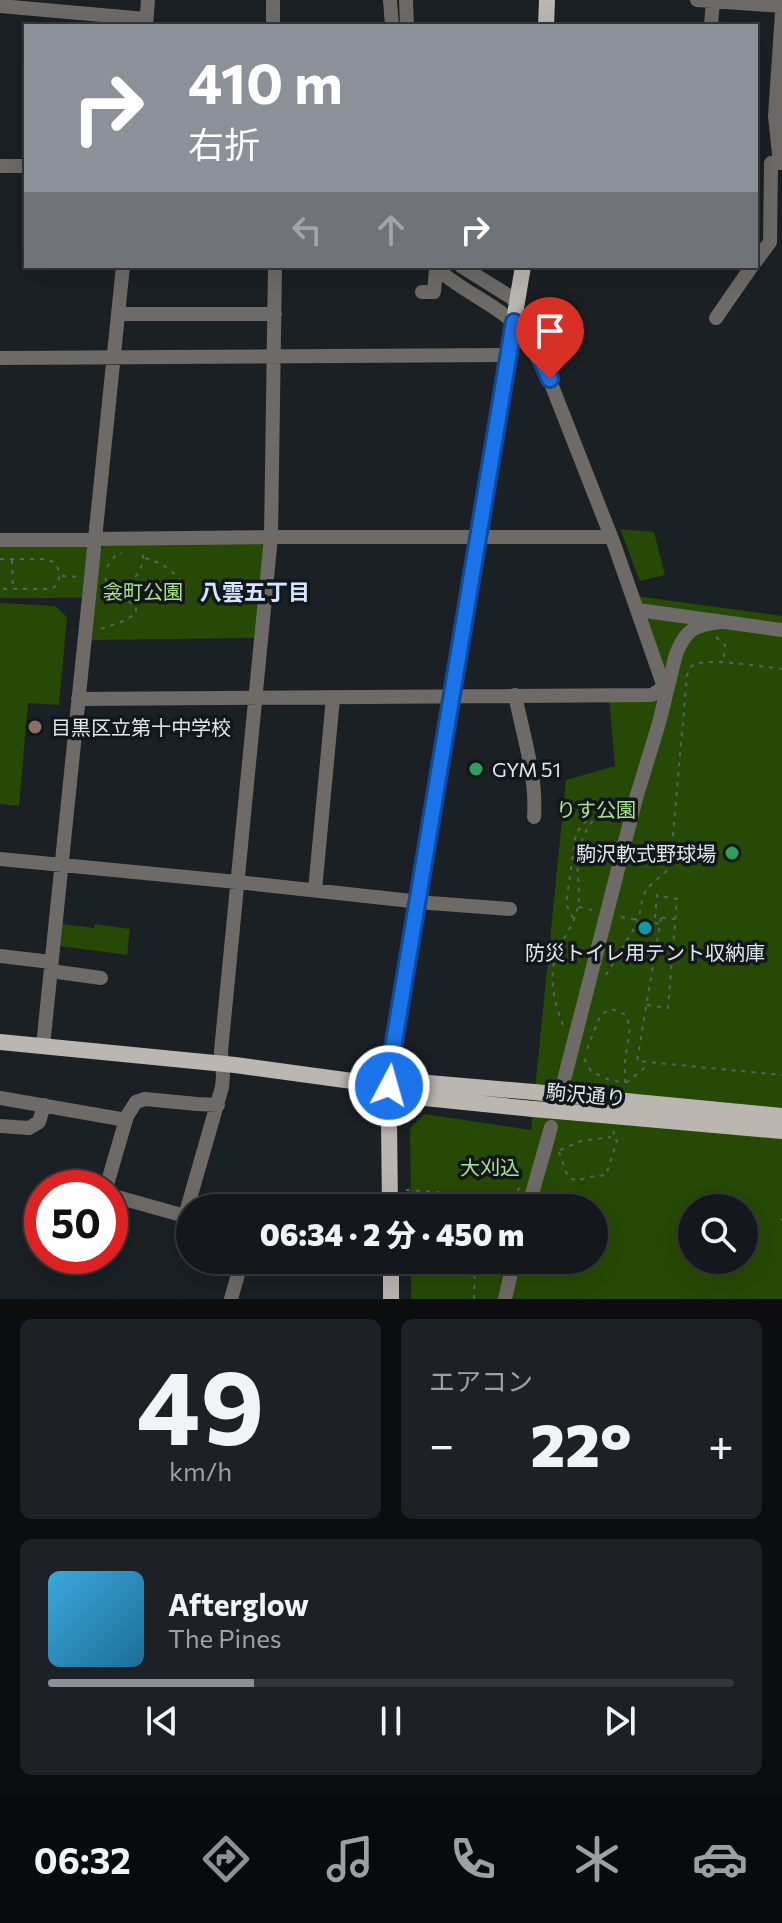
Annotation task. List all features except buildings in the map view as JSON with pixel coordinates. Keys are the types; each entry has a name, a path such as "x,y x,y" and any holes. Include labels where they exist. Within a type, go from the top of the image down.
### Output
{"main road":[{"path":"546,24 547,0"},
{"path":"390,1194 391,1060 523,268"},
{"name":"駒沢通り","path":"0,1042 222,1064 389,1086 415,1097 534,1100 782,1131"},
{"name":"駒沢通り","path":"581,1105 782,1116"},
{"path":"391,1274 391,1299"}],"street":[{"path":"0,6 146,22 148,0"},
{"path":"273,0 273,24"},
{"path":"390,0 392,24"},
{"path":"406,0 407,24"},
{"path":"697,0 782,6"},
{"path":"711,24 713,1"},
{"path":"758,258 770,242 782,13"},
{"path":"0,166 24,166"},
{"path":"43,1046 78,699 87,629 101,574 95,541 123,268"},
{"path":"194,1194 223,1076 221,1051 271,537 275,268"},
{"path":"422,292 434,292 435,268"},
{"path":"78,699 652,695 661,691 663,683 611,537 539,353 531,339 507,315 436,268"},
{"path":"464,268 517,301"},
{"path":"716,318 751,268"},
{"path":"118,314 275,314"},
{"path":"0,358 508,355"},
{"path":"0,540 611,537"},
{"path":"639,615 719,629 782,630"},
{"path":"563,1084 637,795 680,644 690,629 704,624 719,629"},
{"path":"515,695 533,782 534,817"},
{"path":"315,890 333,698"},
{"path":"0,859 510,909"},
{"path":"0,956 101,978"},
{"path":"0,1098 126,1120"},
{"path":"111,1170 133,1104 142,1099 218,1105"},
{"path":"0,1126 29,1128 39,1122 44,1105"},
{"path":"532,1194 551,1127"},
{"path":"128,1200 176,1213"},
{"path":"231,1299 238,1274"},
{"path":"505,1299 511,1274"}],"path":[{"path":"139,550 144,558 162,563 187,585"},
{"path":"101,574 115,556 128,551"},
{"path":"101,574 109,586 120,589 139,571 144,558"},
{"path":"0,559 52,560 58,566 59,576 58,583 52,589 0,589"},
{"path":"12,559 13,589"},
{"path":"59,576 101,574"},
{"path":"87,629 98,630 118,624 135,614 136,607 120,589"},
{"path":"719,629 725,645 723,663"},
{"path":"602,981 639,920 646,889 670,868 689,669 695,664 723,663 782,669"},
{"path":"573,919 566,904 576,833 587,820 609,805 637,795"},
{"path":"572,1044 554,998 552,969 578,906 578,858 583,838 594,817"},
{"path":"646,1005 668,1008 677,899 657,895 655,917 675,919"},
{"path":"578,906 607,914"},
{"path":"661,918 637,1061 782,1075"},
{"path":"633,919 660,924"},
{"path":"612,1009 626,1015 630,1027 625,1083 591,1071 583,1057 601,1014 612,1009"},
{"path":"625,1083 651,1062"},
{"path":"613,1137 615,1129"},
{"path":"613,1137 617,1141 606,1175 577,1181 568,1177 558,1151 581,1141 613,1137"},
{"path":"405,1190 449,1194"},
{"path":"474,1299 475,1274"}],"green space":[{"path":"620,529 654,532 665,575 640,581"},
{"name":"衾町公園","path":"106,544 261,544 267,549 257,638 92,640 95,598 0,598 0,546 84,545 90,550 99,550"},
{"path":"636,596 782,616 782,1299 411,1299 411,1274 608,1274 608,1194 411,1194 410,1128 424,1114 531,1130 566,780 615,766 609,698 658,695"},
{"path":"0,603 55,606 67,617 59,705 28,703 19,806 0,804"},
{"path":"62,924 94,928 95,924 130,929 127,955 60,946"}],"place":[{"name":"目黒区立第十中学校","path":"35,727"},
{"name":"GYM 51","path":"476,769"},
{"name":"駒沢軟式野球場","path":"732,853"},
{"name":"防災トイレ用テント収納庫","path":"645,928"}],"district":[{"name":"八雲五丁目","path":"255,591"}],"route":[{"path":"389,1086 514,322 531,339 550,379"}],"park label":[{"name":"りす公園","path":"596,809"},
{"name":"大刈込","path":"490,1167"}]}
